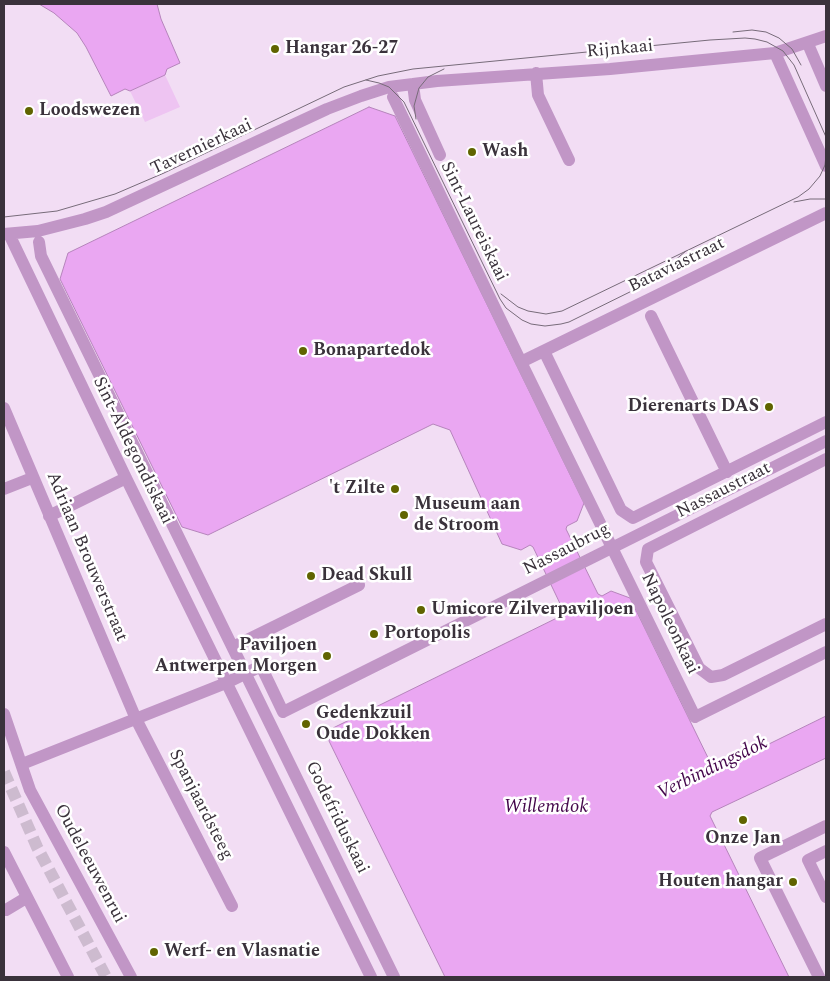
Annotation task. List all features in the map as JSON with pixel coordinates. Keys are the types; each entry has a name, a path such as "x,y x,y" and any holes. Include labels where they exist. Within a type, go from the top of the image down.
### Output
{"street":[{"name":"Rijnkaai","path":"413,84 536,73 610,69 775,53 808,44 826,36"},
{"path":"808,44 826,86"},
{"path":"775,53 826,166"},
{"path":"536,73 538,95 568,160"},
{"name":"Sint-Laureiskaai","path":"413,84 415,100 440,155"},
{"name":"Tavernierkaai","path":"6,234 53,227 106,212 327,109 388,88 413,84"},
{"name":"Sint-Laureiskaai","path":"393,96 612,547"},
{"name":"Bataviastraat","path":"544,351 826,213"},
{"name":"Sint-Aldegondiskaai","path":"6,234 226,683"},
{"name":"Sint-Aldegondiskaai","path":"39,242 41,256 246,674"},
{"name":"Nassaustraat","path":"652,316 727,472"},
{"path":"521,362 544,351"},
{"name":"Nassaustraat","path":"544,351 621,510 633,518 826,422"},
{"name":"Adriaan Brouwerstraat","path":"4,408 32,478 136,719"},
{"name":"Nassaustraat","path":"640,533 826,441"},
{"name":"Nassaustraat","path":"646,562 648,549 826,459"},
{"path":"4,489 32,478"},
{"path":"49,516 126,478"},
{"name":"Nassaubrug","path":"246,674 261,666 283,712 640,533"},
{"name":"Napoleonkaai","path":"612,547 695,716 826,652"},
{"name":"Napoleonkaai","path":"646,562 699,668 711,676 724,675 826,624"},
{"path":"233,647 359,585"},
{"path":"22,764 246,674"},
{"name":"Godefriduskaai","path":"246,674 394,977"},
{"path":"226,683 371,977"},
{"name":"Oudeleeuwenrui","path":"4,714 30,790 131,977"},
{"name":"Spanjaardsteeg","path":"136,719 232,906"},
{"path":"819,977 760,858 826,826"},
{"path":"826,851 808,860 826,897"},
{"path":"4,852 68,977"},
{"path":"6,910 26,898"}],"shaded area":[{"path":"165,75 180,107 145,122 130,91"}],"water":[{"path":"39,4 157,4 161,19 180,63 167,69 165,75 130,91 125,89 111,96 77,33 54,13"},
{"path":"369,107 395,116 584,503 577,521 567,526 566,529 598,594 602,596 611,591 630,598 713,768 718,769 826,716 826,758 712,812 710,816 789,977 445,977 329,741 333,728 565,614 533,547 530,545 521,550 502,544 450,430 433,424 208,535 182,527 60,279 68,253"}],"tunnel":[{"path":"4,772 37,847 106,977"}],"tram line":[{"path":"733,32 752,30 766,32 779,38 792,49 801,65"},
{"path":"4,217 57,211 115,194 164,173 344,87 378,76 413,69 710,40 755,39 767,42 783,51 794,65 826,137"},
{"path":"416,119 414,106 419,88 428,77 444,69"},
{"path":"366,80 389,87 404,102 500,299 506,308 522,320 531,324 545,326 569,322 648,283 686,251"},
{"path":"501,294 518,307 528,311 546,314 562,311 798,197 809,189 820,176 825,165 826,155"},
{"path":"794,202 826,199"}],"place":[{"name":"Hangar 26-27","path":"275,49"},
{"name":"Loodswezen","path":"29,111"},
{"name":"Wash","path":"472,152"},
{"name":"Bonapartedok","path":"303,351"},
{"name":"Dierenarts DAS","path":"769,407"},
{"name":"'t Zilte","path":"395,489"},
{"name":"Museum aan de Stroom","path":"404,515"},
{"name":"Dead Skull","path":"311,576"},
{"name":"Umicore Zilverpaviljoen","path":"421,610"},
{"name":"Portopolis","path":"374,634"},
{"name":"Paviljoen Antwerpen Morgen","path":"327,656"},
{"name":"Gedenkzuil Oude Dokken","path":"306,724"},
{"name":"Onze Jan","path":"743,820"},
{"name":"Houten hangar","path":"793,882"},
{"name":"Werf- en Vlasnatie","path":"154,952"}],"water label":[{"name":"Verbindingsdok","path":"713,769"},
{"name":"Willemdok","path":"546,808"}]}
